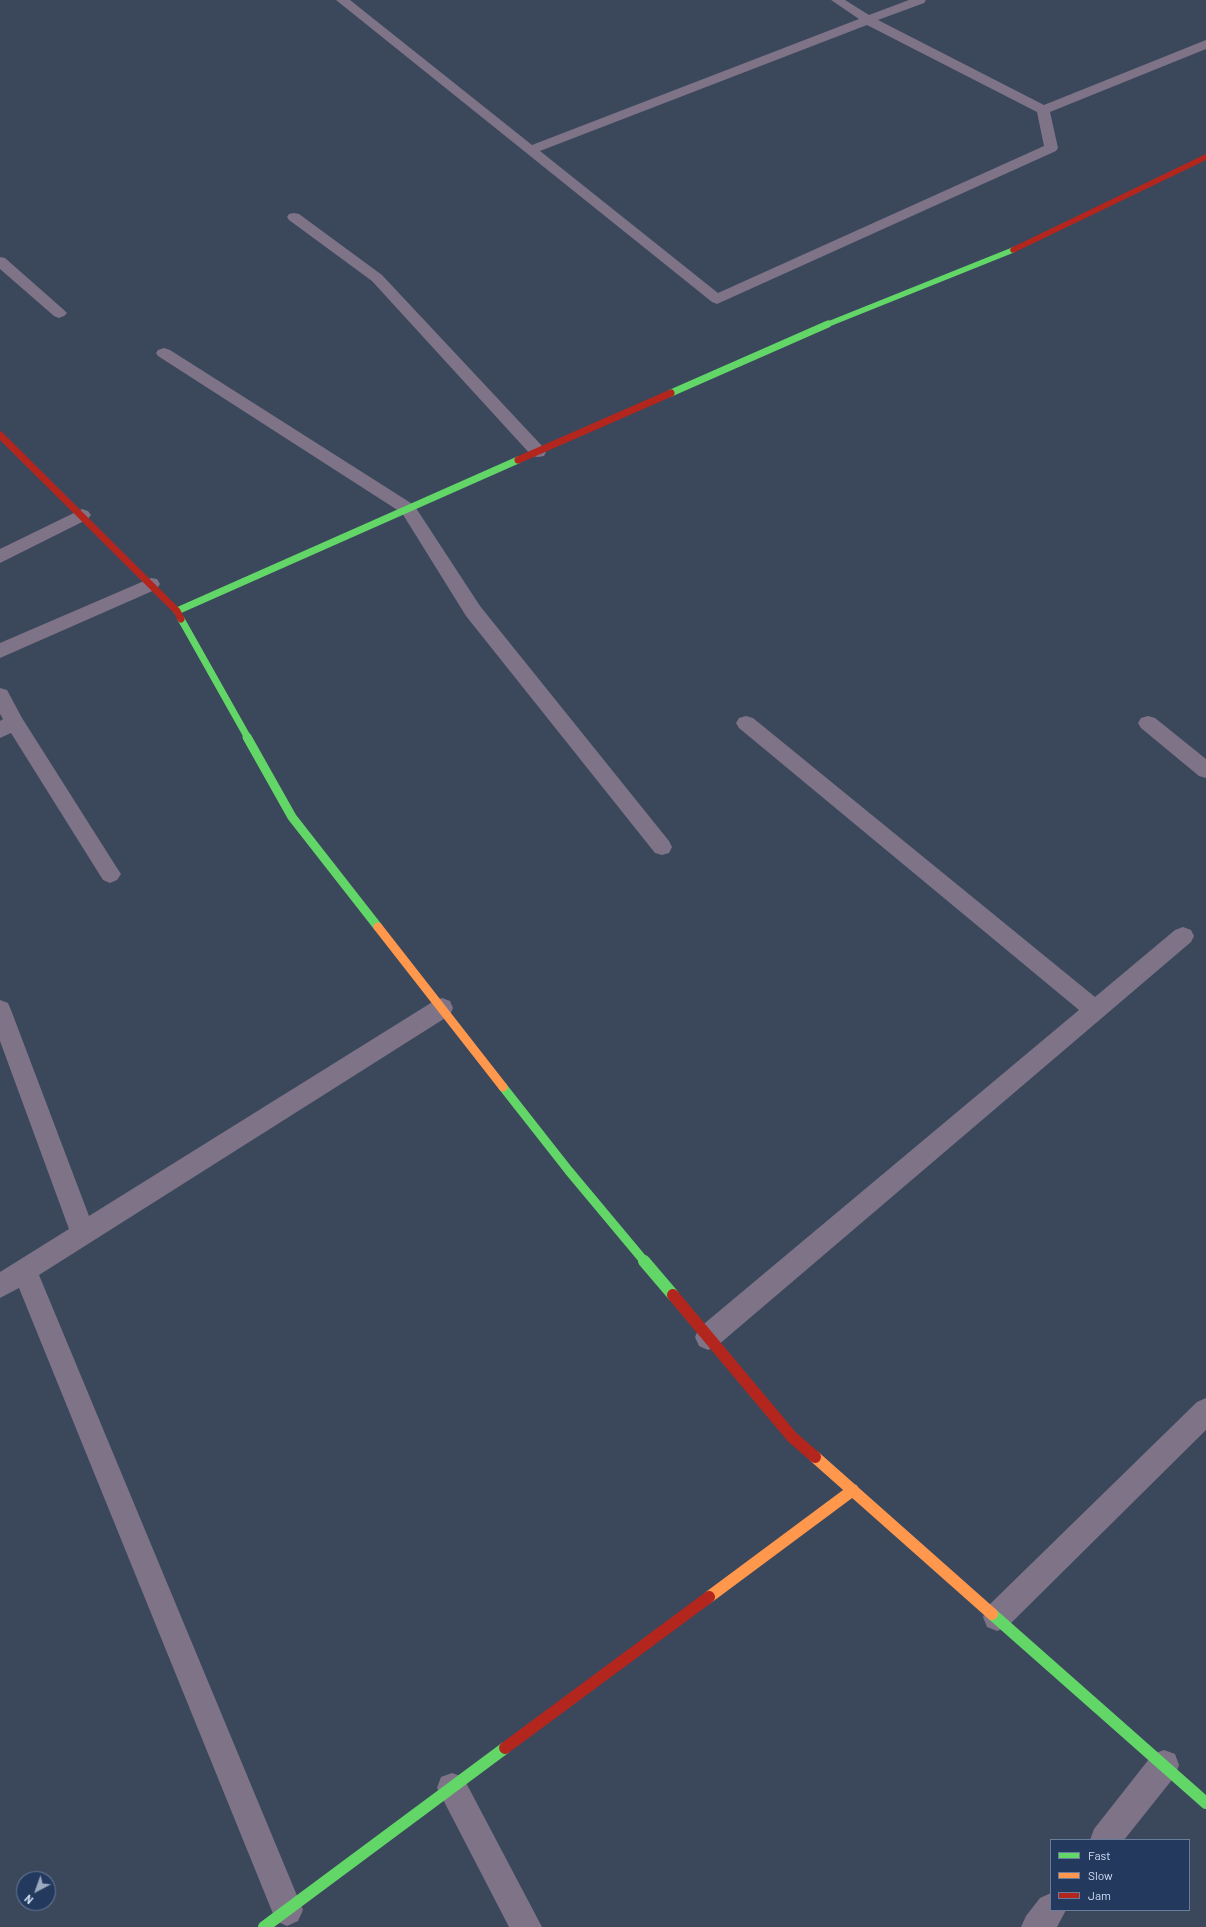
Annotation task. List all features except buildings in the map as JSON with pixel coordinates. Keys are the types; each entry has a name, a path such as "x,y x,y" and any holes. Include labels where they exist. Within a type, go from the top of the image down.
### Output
{"street":[{"path":"342,0 717,299 1051,148 1043,110"},
{"path":"837,0 868,20 1043,110 1206,44"},
{"path":"530,150 920,0"},
{"path":"177,611 799,336 1001,256 1206,157"},
{"path":"294,217 377,278 538,452"},
{"path":"0,261 59,313"},
{"path":"164,353 338,462 408,509 473,611 662,846"},
{"path":"0,435 177,611 292,817 570,1171 792,1437 1206,1803"},
{"path":"0,557 82,515"},
{"path":"0,651 150,584"},
{"path":"0,695 7,726 110,874"},
{"path":"1148,722 1206,770"},
{"path":"746,723 1095,1010"},
{"path":"708,1336 1183,936"},
{"path":"0,1286 442,1008"},
{"path":"0,1010 83,1234"},
{"path":"25,1270 287,1910"},
{"path":"997,1617 1206,1411"},
{"path":"264,1927 853,1490"},
{"path":"1106,1839 1164,1765"},
{"path":"452,1788 526,1927"},
{"path":"1037,1927 1050,1910"}],"traffic: fast":[{"path":"671,393 799,336 1013,250"},
{"path":"177,611 518,460"},
{"path":"181,619 292,817 378,927"},
{"path":"503,1087 569,1171 673,1295"},
{"path":"992,1614 1206,1803"},
{"path":"264,1927 505,1748"}],"traffic: slow":[{"path":"378,927 503,1087"},
{"path":"815,1457 992,1614"},
{"path":"709,1597 853,1490"}],"traffic: jam":[{"path":"1013,250 1206,157"},
{"path":"518,460 671,393"},
{"path":"0,435 177,611 181,619"},
{"path":"673,1295 792,1437 815,1457"},
{"path":"505,1748 709,1597"}]}
